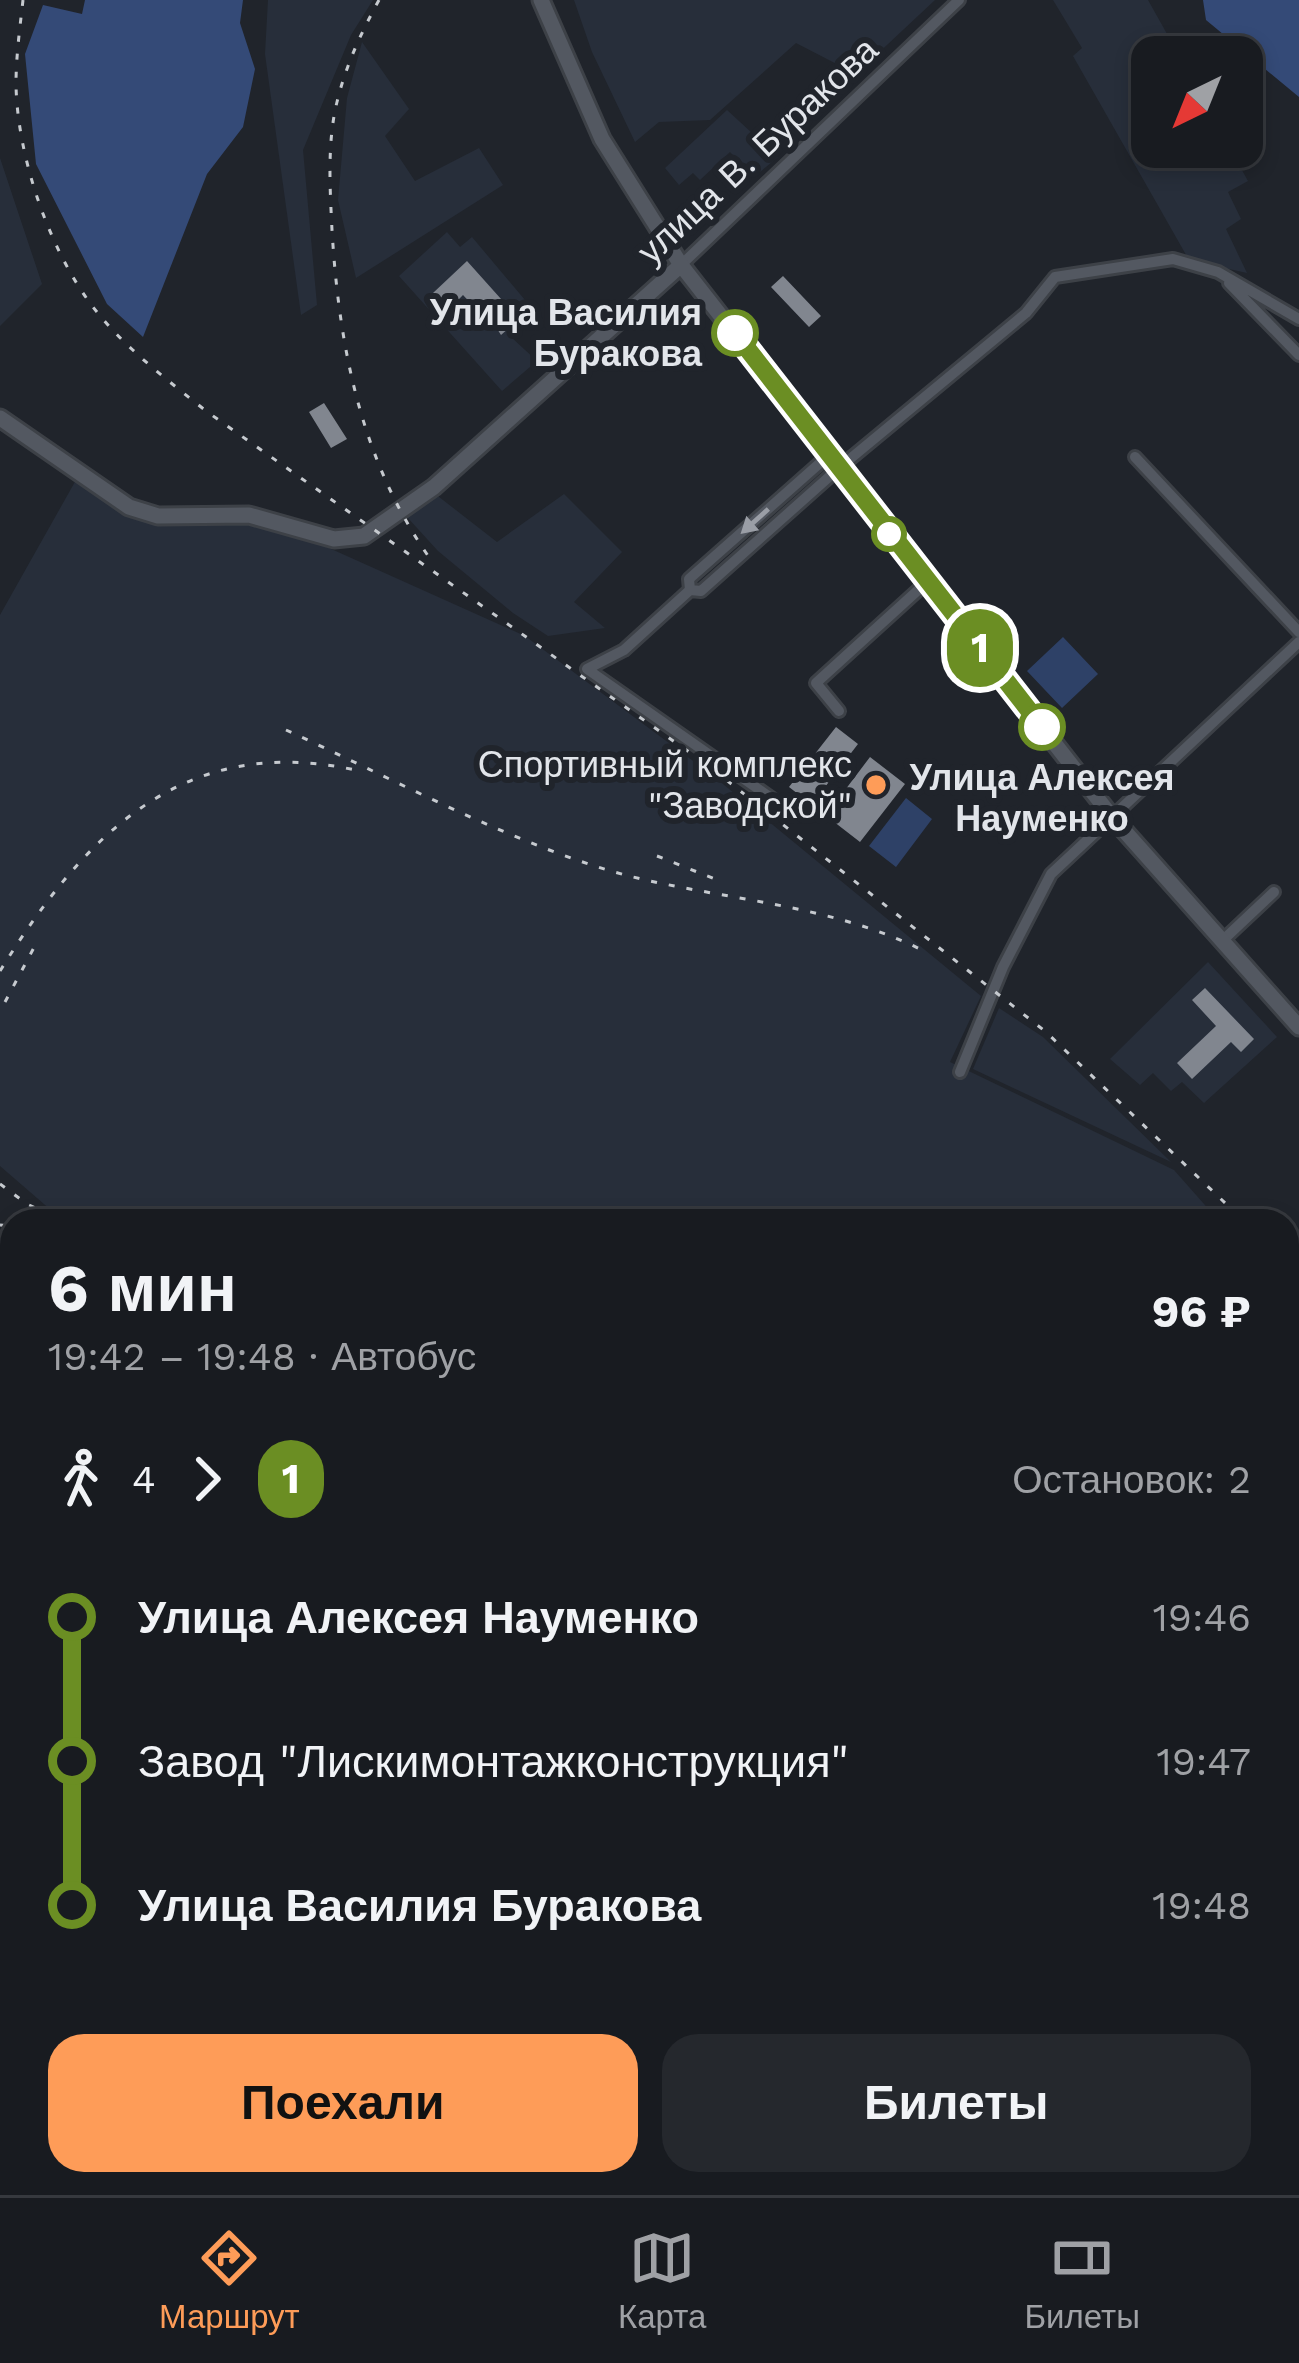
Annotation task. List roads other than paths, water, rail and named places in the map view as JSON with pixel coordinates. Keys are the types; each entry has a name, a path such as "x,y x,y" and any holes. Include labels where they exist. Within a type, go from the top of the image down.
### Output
{"main road":[{"path":"541,0 602,139 681,265 1112,817 1299,1028"},
{"name":"улица В. Буракова","path":"0,418 129,507 148,514 249,515 334,539 364,536 434,487 681,265"}],"street":[{"name":"улица В. Буракова","path":"681,265 959,0"},
{"path":"773,800 587,669 624,650 690,590 689,579 1026,314 1054,278 1173,259 1218,272 1299,320"},
{"path":"1218,272 1299,356"},
{"path":"1135,458 1299,632"},
{"path":"839,711 816,683 926,582"},
{"path":"960,1072 1003,967 1051,874 1299,642"},
{"path":"1222,941 1274,892"}],"railway":[{"path":"23,0 16,84 29,169 61,255 90,303 116,333 206,411 706,764 1046,1032 1231,1209"},
{"path":"379,0 349,62 334,117 330,182 335,274 348,361 371,444 407,523 431,560"},
{"path":"286,730 546,849 633,877 819,914 926,952"},
{"path":"0,971 66,878 103,838 144,806 189,782 238,767 293,762 355,770"},
{"path":"657,856 720,881"},
{"path":"5,1002 38,940"},
{"path":"0,1184 38,1209"}],"place":[{"name":"Улица Василия Буракова","path":"735,333"},
{"name":"Улица Алексея Науменко","path":"1042,727"},
{"name":"Спортивный комплекс \"Заводской\"","path":"876,785"}]}
